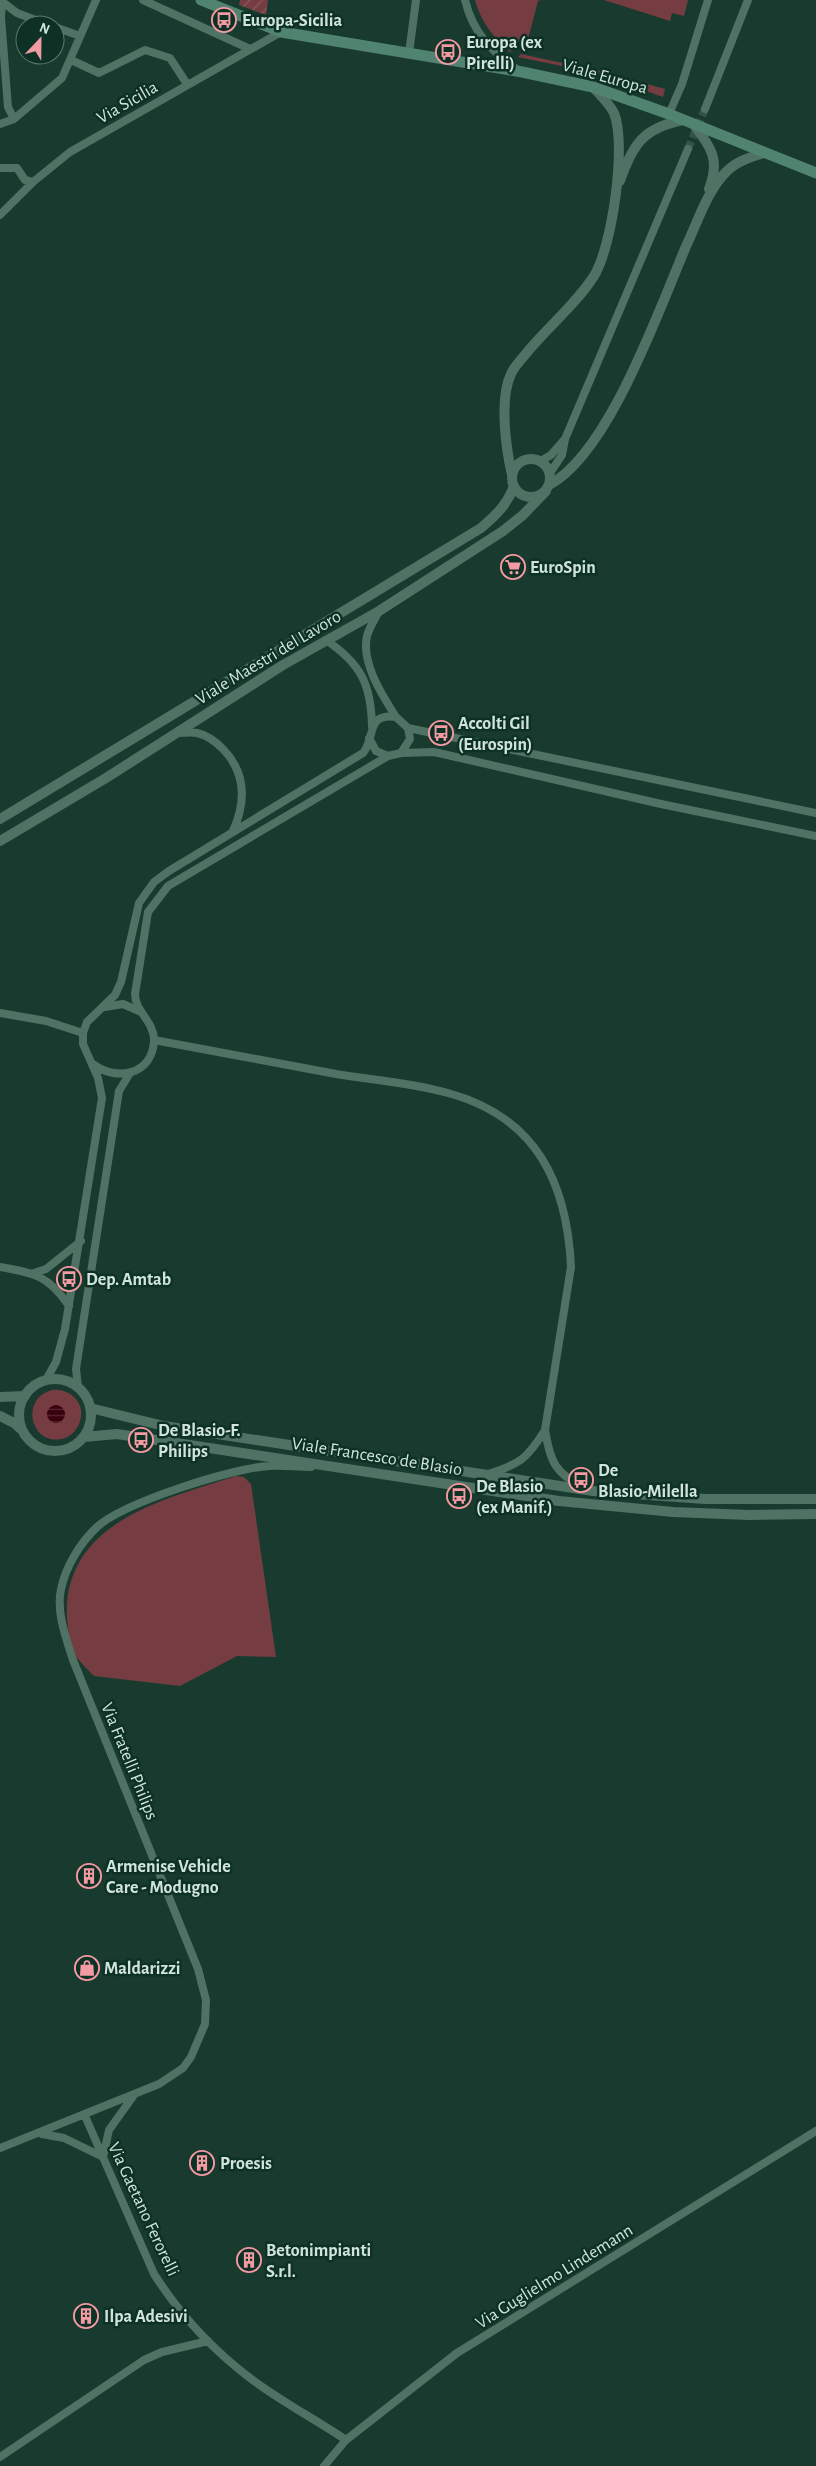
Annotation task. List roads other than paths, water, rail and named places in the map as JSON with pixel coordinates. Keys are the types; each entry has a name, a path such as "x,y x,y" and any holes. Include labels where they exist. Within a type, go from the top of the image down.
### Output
{"main road":[{"name":"Viale Europa","path":"201,0 281,32 522,72 593,87 668,114 816,173"}],"street":[{"path":"0,124 14,119 62,78 96,0"},
{"path":"143,0 250,49"},
{"path":"409,53 416,0"},
{"path":"466,0 475,28 486,44 497,55 522,72"},
{"path":"668,114 682,84 708,0"},
{"path":"705,109 748,0"},
{"path":"1,2 22,15"},
{"path":"1,2 8,107 14,119"},
{"path":"65,31 80,36"},
{"name":"Via Sicilia","path":"0,215 33,182 70,152 281,32"},
{"path":"71,60 100,73 145,50 170,58 187,84"},
{"path":"593,87 608,104 614,115 618,143 616,194"},
{"path":"688,149 565,439 562,455 550,474 548,488 530,497 524,496 514,486 509,461 505,398 511,374 534,345 578,298 594,276 603,259 616,194 630,154 639,141 649,132 666,124 689,123 712,151 715,167 712,182 696,223"},
{"path":"696,223 717,183 727,170 740,162 764,153"},
{"path":"0,168 17,168 25,180 33,182"},
{"name":"Viale Maestri del Lavoro","path":"0,841 175,733 282,664 379,611 503,531 548,488 569,471 605,424 633,369 696,223"},
{"path":"512,475 519,462 528,459 541,461 551,455 565,439"},
{"path":"541,461 550,474"},
{"name":"Viale Maestri del Lavoro","path":"0,819 481,528 501,510 509,499 514,486"},
{"path":"379,611 368,636 366,652 382,693 396,717 408,728 816,813"},
{"path":"46,1380 56,1362 69,1306 102,1098 93,1064 83,1044 83,1033 87,1022 94,1013 104,1007 115,995 122,982 134,918 139,903 154,882 233,831 363,752 368,747 372,726 369,690 361,671 341,650 326,640"},
{"path":"372,726 382,717 396,717"},
{"path":"401,753 410,739 408,728"},
{"path":"175,733 198,733 214,740 236,767 241,780 243,799 241,813 233,831"},
{"path":"370,738 376,751 388,756"},
{"path":"78,1387 76,1369 119,1091 130,1073 147,1060 154,1040 148,1020 135,1003 144,931 148,912 168,886 388,756 401,753 434,752 661,804 816,836"},
{"path":"104,1007 123,1004 141,1012"},
{"path":"0,1013 46,1021 83,1033"},
{"path":"154,1040 448,1093 496,1113 529,1141 541,1156 561,1196 570,1245 571,1268 546,1430 548,1452 556,1468 564,1476 593,1491"},
{"path":"93,1064 110,1074 130,1073"},
{"path":"34,1273 46,1269 80,1241"},
{"path":"0,1267 34,1273 46,1279 59,1291 69,1306"},
{"path":"0,1416 23,1430 37,1446 46,1450 67,1449 84,1436 89,1428 90,1408 86,1396 78,1387 57,1379 46,1380 38,1384 25,1396 20,1407 20,1419 23,1430"},
{"path":"0,1397 25,1396"},
{"name":"Viale Francesco de Blasio","path":"90,1408 164,1426 593,1491 705,1498 816,1499"},
{"path":"484,1476 524,1459 546,1430"},
{"name":"Viale Francesco de Blasio","path":"84,1436 116,1434 559,1501 613,1507 749,1515 816,1514"},
{"name":"Via Fratelli Philips","path":"0,2148 86,2116 159,2084 183,2068 191,2057 205,2024 206,2000 198,1969 73,1660 62,1622 61,1609 61,1590 70,1562 97,1527 116,1513 209,1479 268,1466 349,1468"},
{"path":"40,2134 64,2138 102,2157 109,2130 134,2095"},
{"name":"Via Gaetano Ferorelli","path":"86,2116 102,2157 154,2274 168,2296 208,2341 250,2378 346,2440"},
{"name":"Via Guglielmo Lindemann","path":"324,2466 346,2440 457,2353 816,2131"},
{"path":"0,2458 144,2360 162,2352 208,2341"}],"tunnel":[{"path":"688,149 705,109"}],"place":[{"name":"Europa-Sicilia","path":"224,20"},
{"name":"Europa (ex Pirelli)","path":"448,52"},
{"name":"EuroSpin","path":"513,567"},
{"name":"Accolti Gil (Eurospin)","path":"441,733"},
{"name":"Dep. Amtab","path":"69,1279"},
{"name":"De Blasio-F. Philips","path":"141,1440"},
{"name":"De Blasio-Milella","path":"581,1480"},
{"name":"De Blasio (ex Manif.)","path":"459,1496"},
{"name":"Armenise Vehicle Care - Modugno","path":"89,1876"},
{"name":"Maldarizzi","path":"87,1968"},
{"name":"Proesis","path":"202,2163"},
{"name":"Betonimpianti S.r.l.","path":"249,2260"},
{"name":"Ilpa Adesivi","path":"86,2316"}]}
